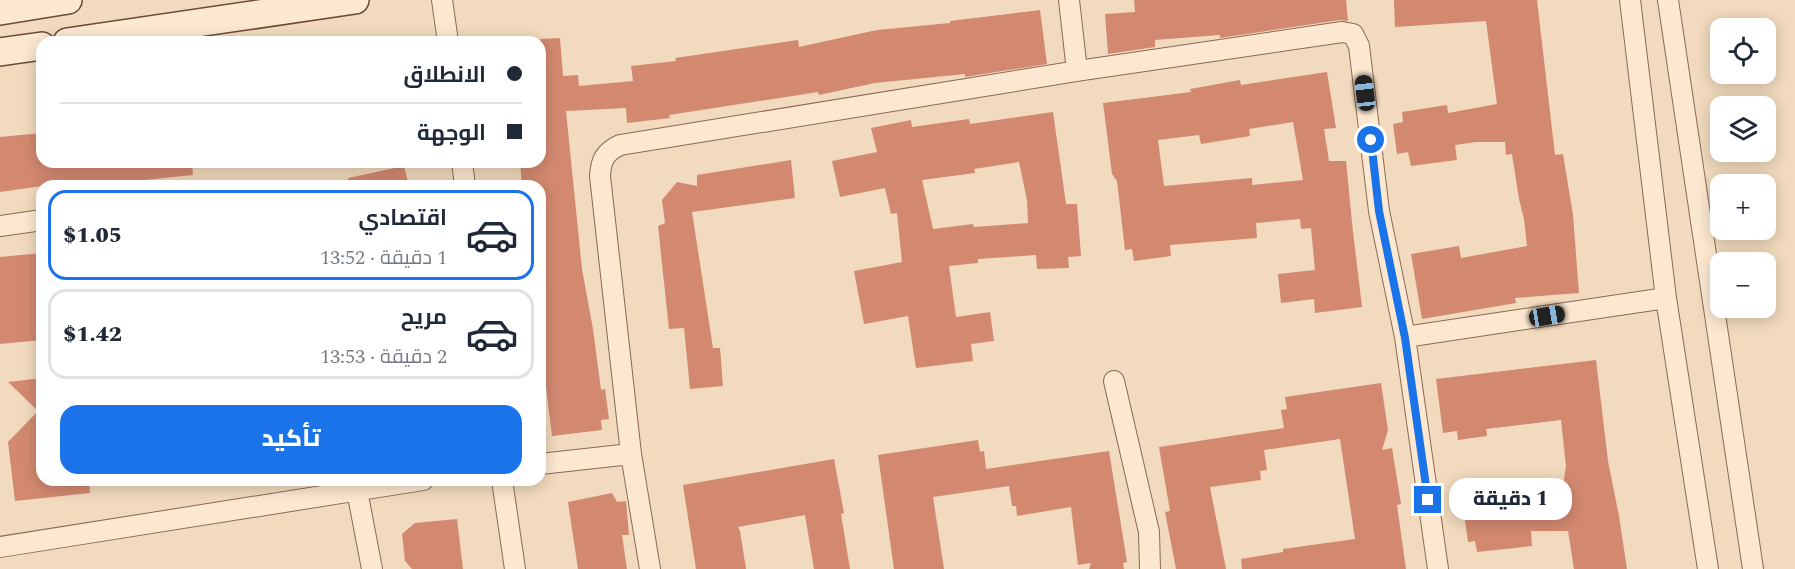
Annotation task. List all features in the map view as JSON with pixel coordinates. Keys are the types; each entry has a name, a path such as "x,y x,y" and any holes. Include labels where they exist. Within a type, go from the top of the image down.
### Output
{"street":[{"path":"0,11 68,0"},
{"path":"109,36 355,0"},
{"path":"442,0 447,36"},
{"path":"1069,0 1077,71"},
{"path":"1630,0 1666,298 1708,569"},
{"path":"1668,0 1753,569"},
{"path":"650,569 631,454 600,176 600,166 610,149 620,145 1077,71 1342,32 1353,34 1359,46 1379,211 1405,338 1438,569"},
{"path":"0,52 36,47"},
{"path":"0,226 36,221"},
{"path":"1405,338 1666,298"},
{"path":"1114,381 1149,532 1150,569"},
{"path":"546,463 631,454"},
{"path":"0,547 350,486"},
{"path":"356,486 372,569"},
{"path":"503,486 515,569"}],"building":[{"path":"1134,0 1346,0 1348,21 1340,20 1220,38 1220,35 1155,40 1155,47 1108,54 1105,14 1135,12"},
{"path":"1394,0 1537,0 1555,155 1563,154 1573,215 1579,293 1515,298 1516,303 1422,319 1411,254 1459,246 1461,258 1527,246 1512,154 1506,155 1505,142 1455,145 1457,160 1411,166 1408,152 1397,154 1393,124 1403,122 1402,112 1447,105 1448,113 1497,104 1486,21 1395,27"},
{"path":"1040,10 1047,64 965,77 965,74 875,83 819,95 818,92 669,115 670,118 627,123 626,108 566,111 582,269 601,390 605,389 609,419 601,420 602,430 552,436 546,386 546,180 522,180 520,168 546,168 546,39 560,38 563,76 578,75 579,86 633,81 631,66 676,61 675,58 798,40 799,47 877,30 950,23 950,21"},
{"path":"1327,72 1336,128 1324,129 1329,161 1346,161 1362,307 1315,313 1314,299 1281,303 1278,274 1315,270 1311,228 1301,229 1300,219 1256,223 1257,238 1170,245 1171,256 1134,261 1132,249 1125,250 1117,181 1112,174 1103,103 1191,92 1190,89 1240,80 1241,85","holes":["1293,122 1303,180 1252,185 1252,178 1164,186 1158,140 1199,135 1201,144 1250,136 1249,129"]},
{"path":"1053,112 1066,204 1077,204 1081,256 1068,257 1069,268 1037,269 1036,255 978,259 978,263 949,266 956,317 990,312 994,341 971,344 973,361 916,368 908,316 864,324 854,271 902,262 897,213 891,214 885,188 840,197 832,161 877,152 871,128 911,120 912,127 969,119 970,124","holes":["1019,162 1027,200 1028,223 974,227 973,224 933,229 922,180 975,173 974,169"]},
{"path":"36,134 36,168 192,168 193,175 145,180 36,180 36,187 0,192 0,137"},
{"path":"791,160 795,198 692,212 713,348 720,348 723,386 690,389 684,328 669,329 658,226 665,223 662,200 677,182 697,186 697,175"},
{"path":"404,168 408,180 348,180 348,178"},
{"path":"36,254 36,341 0,344 0,257"},
{"path":"1596,360 1608,461 1627,569 1574,569 1568,531 1531,531 1532,546 1477,552 1475,541 1468,542 1463,506 1473,505 1471,493 1522,486 1524,497 1563,486 1566,466 1561,420 1486,429 1487,436 1458,440 1457,431 1443,433 1436,379"},
{"path":"36,379 36,409 8,382"},
{"path":"1381,383 1388,430 1382,450 1392,448 1401,504 1397,505 1406,569 1242,569 1241,559 1283,552 1283,549 1355,539 1340,439 1264,450 1267,470 1260,471 1261,480 1210,487 1226,569 1176,569 1165,512 1170,511 1159,447 1284,428 1281,410 1287,409 1285,397"},
{"path":"36,413 36,486 89,486 90,493 15,501 8,442"},
{"path":"978,440 980,452 984,451 986,469 1109,451 1127,562 1123,563 1124,569 1089,569 1091,563 1078,565 1071,507 1017,516 1016,506 1012,506 1009,486 933,497 944,569 894,569 878,455"},
{"path":"834,459 844,513 841,514 850,569 814,569 805,515 738,527 746,569 696,569 683,485"},
{"path":"612,493 617,502 626,501 629,535 622,535 627,569 578,569 568,502"},
{"path":"457,519 463,569 412,569 405,561 402,534 415,523"}],"route":[{"path":"1371,140 1379,211 1405,338 1428,500"}]}
